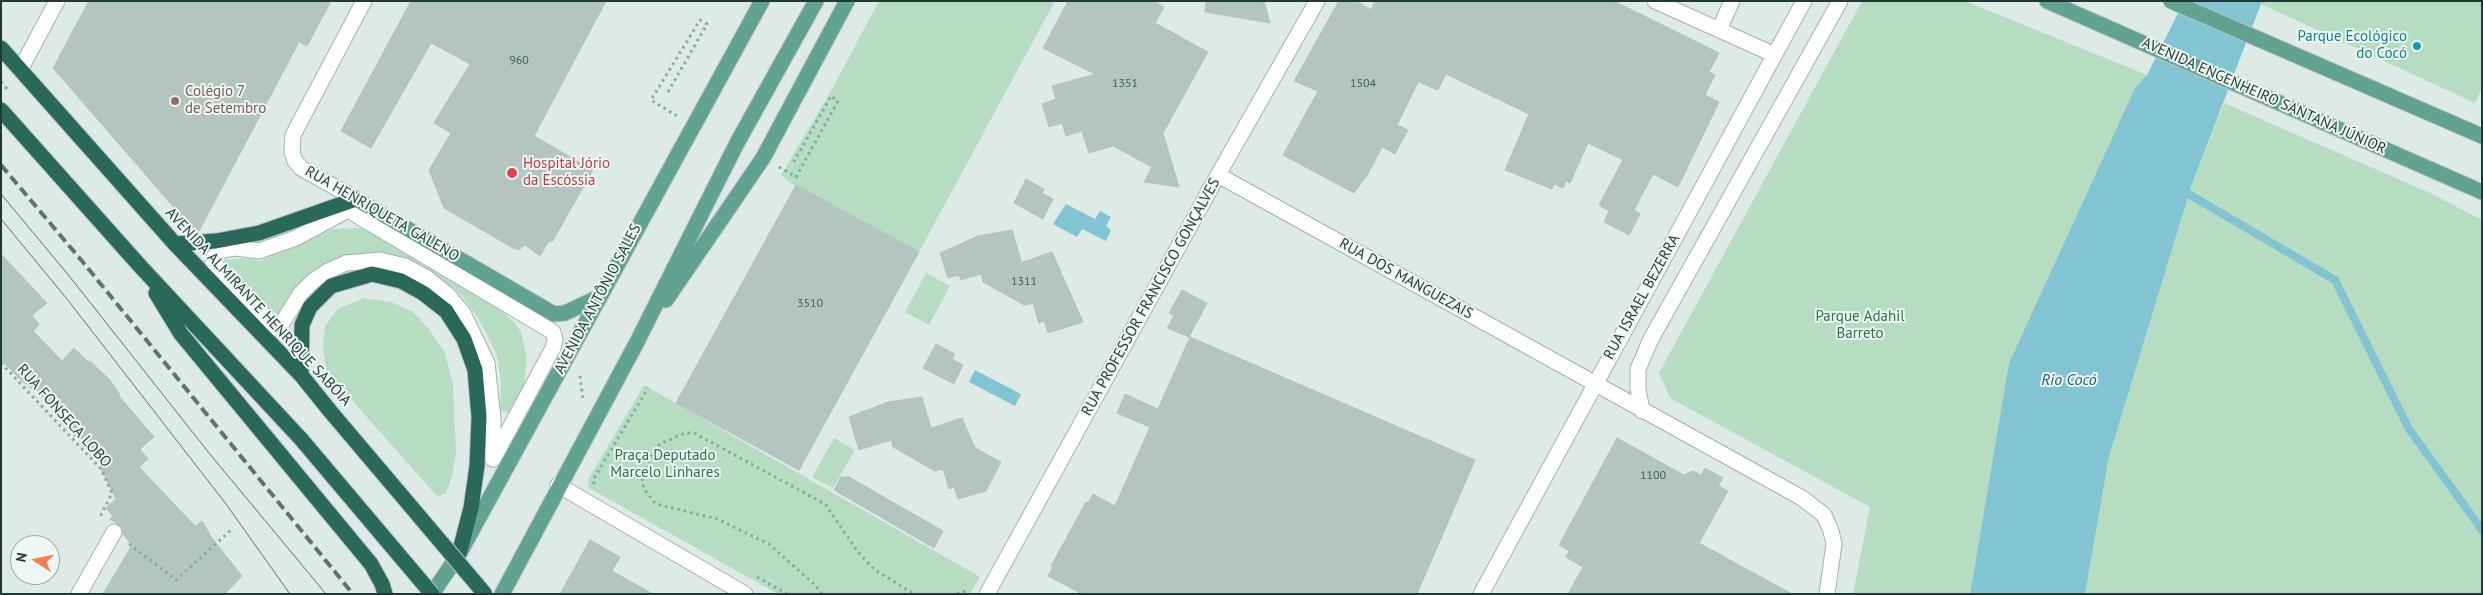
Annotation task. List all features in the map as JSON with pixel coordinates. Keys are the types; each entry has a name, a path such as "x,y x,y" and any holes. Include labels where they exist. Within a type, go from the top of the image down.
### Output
{"highway":[{"name":"AVENIDA ALMIRANTE HENRIQUE SABÓIA","path":"1,48 175,244 301,375 485,594"},
{"path":"1,110 140,266 301,438 432,594"},
{"path":"175,244 216,241 259,233 356,199"},
{"path":"140,266 181,334 371,564 382,584 385,594"},
{"path":"301,375 302,325 310,307 321,293 331,286 372,274 401,281 423,293 446,311 464,339 475,370 479,417 471,508 459,554"}],"main road":[{"name":"AVENIDA ANTÔNIO SALES","path":"432,594 459,554 692,125 762,1"},
{"path":"502,594 558,485 637,342 736,143 816,1"},
{"path":"637,342 763,158 847,1"},
{"name":"AVENIDA ENGENHEIRO SANTANA JÚNIOR","path":"2047,1 2108,26 2482,192"},
{"path":"2171,1 2482,136"},
{"name":"RUA HENRIQUETA GALENO","path":"356,199 554,314 565,313 582,307 600,296"}],"street":[{"path":"20,70 57,1"},
{"name":"RUA HENRIQUETA GALENO","path":"356,199 301,168 295,161 292,152 293,135 364,1"},
{"name":"RUA PROFESSOR FRANCISCO GONÇALVES","path":"987,594 1218,175 1317,1"},
{"path":"1655,1 1775,55"},
{"path":"1719,30 1732,1"},
{"name":"RUA ISRAEL BEZERRA","path":"1481,594 1804,1"},
{"name":"RUA ISRAEL BEZERRA","path":"1642,411 1638,389 1638,369 1651,339 1840,1"},
{"name":"RUA DOS MANGUEZAIS","path":"1218,175 1802,498 1824,515 1834,544 1827,594"},
{"path":"348,210 550,328 555,340 553,348 494,459 493,448 493,419 487,363 463,314 447,294 428,278 405,266 380,260 346,263 328,270 313,281 300,294 281,325 276,328 213,263 214,257 222,250 236,248 259,251 286,242 348,210"},
{"path":"558,485 745,594"},
{"path":"79,594 114,532"}],"path":[{"path":"668,92 707,24 700,20 651,100 692,125"},
{"path":"763,158 796,176 838,101 831,96 792,166"},
{"path":"576,341 587,435"},
{"name":"RUA FONSECA LOBO","path":"1,363 101,468 112,492 99,519 176,580 231,530"},
{"path":"598,487 594,485 594,480 648,388"},
{"path":"822,594 815,585 769,544 717,519 656,504 644,489 642,479 650,458 660,444 685,433 694,433 825,504 858,552 875,570 914,594"},
{"path":"754,575 788,594"}],"green space":[{"path":"879,1 1055,1 919,252 789,182 781,175 831,91"},
{"name":"Parque Adahil Barreto","path":"1862,1 1965,1 2147,75 2135,88 2009,363 1970,594 1853,594 1870,507 1670,398 1659,373"},
{"name":"Parque Ecológico do Cocó","path":"2262,1 2482,1 2482,88 2475,103 2261,4"},
{"path":"2224,103 2430,193 2482,220 2482,594 2085,594 2109,457 2191,187"},
{"path":"367,228 494,305 514,322 521,332 527,357 524,386 511,413 500,411 501,382 497,355 481,323 464,298 423,265 390,254 369,253 345,256 289,298 278,314 269,309 223,260 244,258 260,261 333,229"},
{"path":"926,273 950,286 929,325 905,312"},
{"path":"364,298 391,302 413,312 429,329 445,353 453,385 456,453 452,477 446,493 440,496 435,494 327,372 323,347 325,326 338,309"},
{"name":"Praça Deputado Marcelo Linhares","path":"644,385 980,577 970,594 778,594 589,488 588,480"},
{"path":"834,438 855,450 833,488 812,477"}],"water":[{"name":"Rio Cocó","path":"2184,1 2262,1 2191,187 2109,457 2085,594 1970,594 2009,363 2135,88 2147,75"},
{"path":"1066,204 1095,219 1100,211 1111,217 1106,226 1111,230 1106,241 1082,229 1077,237 1053,224"},
{"path":"975,370 1021,394 1015,406 969,382"}],"building":[{"name":"Colégio 7 de Setembro","path":"89,1 331,1 307,46 299,42 198,233 196,233 53,68"},
{"path":"411,1 606,1 534,136 593,170 552,242 549,241 540,256 525,245 519,250 513,248 444,208 429,170 451,133 434,123 470,64 431,43 371,148 341,131"},
{"path":"1068,1 1153,1 1164,7 1155,23 1208,52 1163,133 1179,187 1144,182 1152,167 1113,146 1089,153 1082,131 1066,136 1062,123 1049,127 1042,104 1056,99 1052,86 1095,74 1043,48"},
{"path":"1206,1 1264,1 1270,23 1205,12"},
{"path":"1339,1 1356,1 1371,10 1375,1 1614,1 1719,53 1709,72 1715,75 1705,95 1719,102 1678,187 1653,174 1634,210 1640,214 1629,235 1604,222 1609,211 1599,205 1623,160 1588,143 1570,183 1566,181 1563,188 1554,184 1552,189 1505,170 1529,114 1446,74 1438,90 1418,82 1397,125 1408,130 1395,154 1382,147 1368,174 1354,193 1283,155 1318,91 1294,81"},
{"path":"1026,179 1044,189 1042,193 1053,199 1043,219 1014,203"},
{"path":"796,185 919,252 799,470 676,403"},
{"path":"1012,230 1021,260 1020,263 1052,252 1083,322 1048,333 1044,321 1039,323 1033,303 1024,305 983,282 981,274 961,280 959,275 948,278 940,253 978,236"},
{"path":"1,254 47,303 32,315 39,325 33,331 62,361 74,348 88,362 90,361 109,379 119,396 154,437 140,449 148,459 139,467 195,526 202,521 212,538 242,576 225,594 103,594 132,545 123,534 122,527 110,519 113,516 106,508 116,499 100,467 102,464 78,434 75,437 62,423 65,420 36,389 35,391 21,380 1,360"},
{"path":"1182,290 1207,303 1189,337 1167,328 1174,316 1169,313"},
{"path":"1190,337 1475,460 1417,594 1082,594 1048,576 1053,567 1051,566 1086,502 1088,503 1093,494 1115,506 1150,427 1117,413 1125,394 1158,409"},
{"path":"936,344 955,354 952,359 963,365 954,384 923,368"},
{"path":"922,397 931,428 962,418 975,448 1001,462 986,491 958,499 954,487 949,489 943,469 935,471 893,447 891,440 859,450 849,417 888,402"},
{"path":"1617,438 1684,475 1693,471 1701,475 1705,468 1723,478 1718,486 1728,491 1699,543 1792,594 1568,594 1583,567 1566,557 1569,551 1559,545"},
{"path":"841,477 849,477 943,531 934,548 834,490"},
{"path":"590,540 620,557 612,571 653,594 560,594"}],"waterway":[{"path":"2180,189 2335,280 2409,429 2482,530"}],"tram line":[{"path":"1,194 70,277 209,453 326,594"},
{"path":"1,219 67,299 226,504 290,594"}],"railway":[{"path":"1,165 82,261 353,594"}],"place":[{"name":"Parque Ecológico do Cocó","path":"2417,46"},
{"name":"Colégio 7 de Setembro","path":"175,101"},
{"name":"Hospital Jório da Escóssia","path":"512,173"}]}
